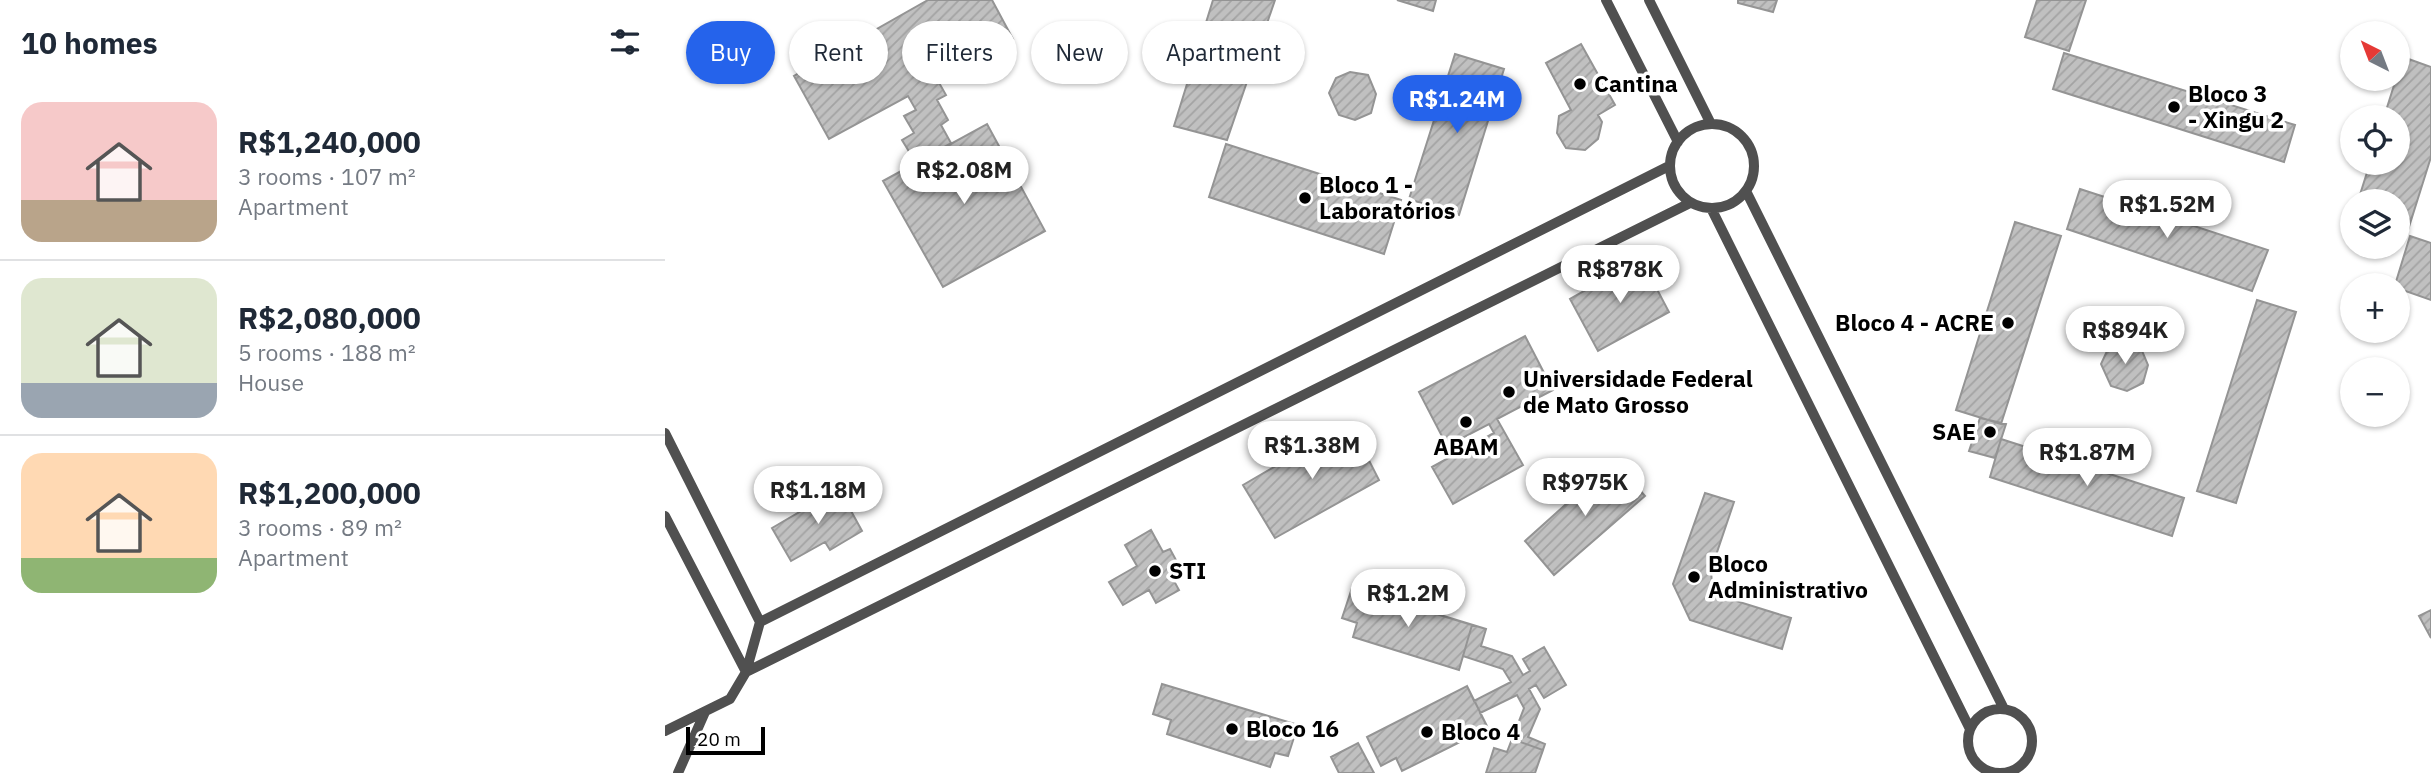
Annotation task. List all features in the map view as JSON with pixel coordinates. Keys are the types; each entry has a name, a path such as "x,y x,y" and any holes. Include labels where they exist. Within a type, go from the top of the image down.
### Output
{"lane":[{"path":"1606,0 1678,142"},
{"path":"1649,0 1711,124"},
{"path":"1711,124 1729,127 1741,135 1749,145 1753,157 1754,171 1746,191 1733,203 1719,208 1690,203 1679,193 1672,181 1669,166 1672,152 1678,142 1691,130 1711,124"},
{"path":"760,622 1669,166"},
{"path":"1746,191 2004,709 2022,718 2032,735 2028,755 2015,769 1993,773 1974,761 1967,740 1976,720 1985,713 2004,709"},
{"path":"746,672 1690,203"},
{"path":"1711,208 1970,729"},
{"path":"665,433 760,622 746,672 730,699 665,732"},
{"path":"665,516 746,672"},
{"path":"678,773 705,712"}],"building":[{"path":"928,0 992,0 1003,21 902,21 902,84 940,84 946,95 937,100 948,120 941,125 951,143 916,163 902,140 914,133 904,116 916,110 908,96 829,139 798,84 888,84 888,23"},
{"path":"1213,0 1275,0 1268,21 1206,21"},
{"path":"1397,0 1436,0 1433,11"},
{"path":"1738,0 1777,0 1773,12 1738,3"},
{"path":"2037,0 2086,0 2069,51 2025,37"},
{"name":"Cantina","path":"1581,44 1615,105 1598,115 1602,122 1598,139 1585,150 1566,148 1557,133 1559,116 1571,110 1546,63"},
{"name":"Bloco 3 - Xingu 2","path":"2064,53 2295,125 2284,162 2053,89"},
{"name":"Bloco 1 - Laboratórios","path":"1455,54 1504,69 1459,215 1409,199"},
{"path":"2410,60 2431,67 2431,157 2410,224 2410,189 2362,189 2366,175 2410,175 2410,105 2388,105 2392,91 2410,91"},
{"name":"Bloco 1 - Laboratórios","path":"1350,72 1368,75 1376,94 1371,113 1355,120 1339,115 1329,93 1336,78"},
{"path":"1187,84 1246,84 1227,140 1174,126"},
{"path":"987,124 1045,231 943,287 883,181"},
{"name":"Bloco 1 - Laboratórios","path":"1226,144 1401,200 1384,254 1209,197"},
{"path":"2080,189 2268,250 2252,291 2067,229"},
{"path":"2080,189 2268,250 2252,291 2067,229"},
{"name":"Bloco 4 - ACRE","path":"2015,222 2061,236 2001,424 1956,410"},
{"name":"Bloco 4 - ACRE","path":"2015,222 2061,236 2001,424 1956,410"},
{"path":"2410,236 2431,243 2431,300 2410,293 2410,273 2399,273 2403,259 2410,259"},
{"path":"1641,259 1669,312 1598,351 1570,299"},
{"path":"2257,300 2296,312 2236,503 2197,491"},
{"path":"2257,300 2296,312 2236,503 2197,491"},
{"name":"ABAM","path":"1525,336 1553,390 1497,419 1523,465 1453,504 1432,467 1494,433 1489,424 1447,446 1419,392"},
{"path":"2122,342 2140,346 2148,365 2143,383 2127,391 2111,386 2101,364 2108,349"},
{"name":"SAE","path":"1980,418 2006,424 1995,458 1969,451"},
{"path":"1350,423 1379,480 1275,538 1243,485"},
{"path":"2001,439 2184,498 2172,536 1990,477"},
{"path":"2001,439 2184,498 2172,536 1990,477"},
{"path":"1614,461 1645,496 1554,575 1525,541"},
{"path":"839,489 862,531 830,550 825,542 791,561 772,528"},
{"name":"Bloco Administrativo","path":"1705,493 1734,502 1711,570 1712,585 1720,596 1791,618 1782,649 1690,620 1673,584"},
{"name":"STI","path":"1151,530 1163,552 1170,549 1184,575 1174,581 1179,590 1156,603 1149,590 1123,605 1109,582 1137,566 1125,545"},
{"path":"1352,588 1486,629 1481,646 1512,656 1523,675 1530,671 1523,659 1544,647 1566,685 1544,698 1536,685 1529,689 1540,709 1528,737 1545,744 1535,773 1486,773 1494,748 1507,752 1524,708 1517,695 1480,713 1488,728 1402,771 1396,758 1381,766 1367,737 1467,686 1474,701 1511,682 1503,669 1463,656 1459,670 1353,637 1357,623 1342,618"},
{"path":"1352,588 1472,625 1459,670 1353,637 1357,623 1342,618"},
{"path":"2431,610 2431,638 2419,616"},
{"name":"Bloco 16","path":"1162,684 1298,725 1288,756 1275,753 1270,767 1167,734 1171,720 1153,714"},
{"name":"Bloco 4","path":"1467,686 1488,728 1402,771 1396,758 1381,766 1367,737"},
{"path":"1512,739 1543,750 1535,773 1486,773 1494,748 1507,752"},
{"path":"1358,743 1374,773 1339,773 1331,757"}],"place":[{"name":"Cantina","path":"1580,84"},
{"name":"Bloco 3 - Xingu 2","path":"2174,107"},
{"name":"Bloco 1 - Laboratórios","path":"1305,198"},
{"name":"Bloco 4 - ACRE","path":"2008,323"},
{"name":"Universidade Federal de Mato Grosso","path":"1509,392"},
{"name":"ABAM","path":"1466,422"},
{"name":"SAE","path":"1990,432"},
{"name":"STI","path":"1155,571"},
{"name":"Bloco Administrativo","path":"1694,577"},
{"name":"Bloco 16","path":"1232,729"},
{"name":"Bloco 4","path":"1427,732"}]}
